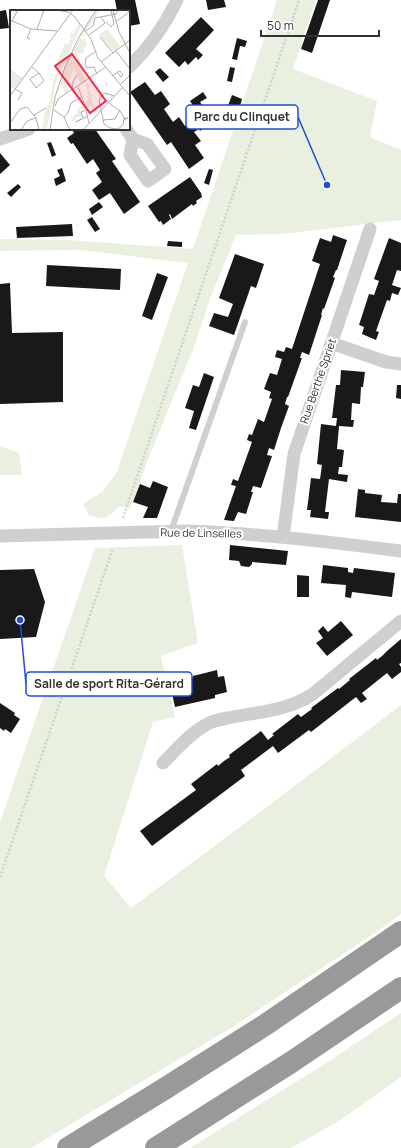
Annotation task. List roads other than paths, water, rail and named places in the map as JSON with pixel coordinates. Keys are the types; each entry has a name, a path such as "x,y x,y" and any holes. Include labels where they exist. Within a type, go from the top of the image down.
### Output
{"highway":[{"path":"68,1148 271,1021 401,932"},
{"path":"156,1148 290,1063 401,988"}],"street":[{"path":"130,66 152,42 166,21 177,0"},
{"path":"0,139 26,130"},
{"name":"Rue Berthe Spriet","path":"283,537 294,454 370,229"},
{"path":"331,343 386,362 401,364"},
{"name":"Rue de Linselles","path":"0,536 170,532 229,533 283,537 401,551"},
{"path":"163,763 204,725 288,706 305,699 401,621"}],"lane":[{"path":"170,532 245,322"}],"place":[{"name":"Parc du Clinquet","path":"327,185"},
{"name":"Salle de sport Rita-Gérard","path":"20,620"}]}
